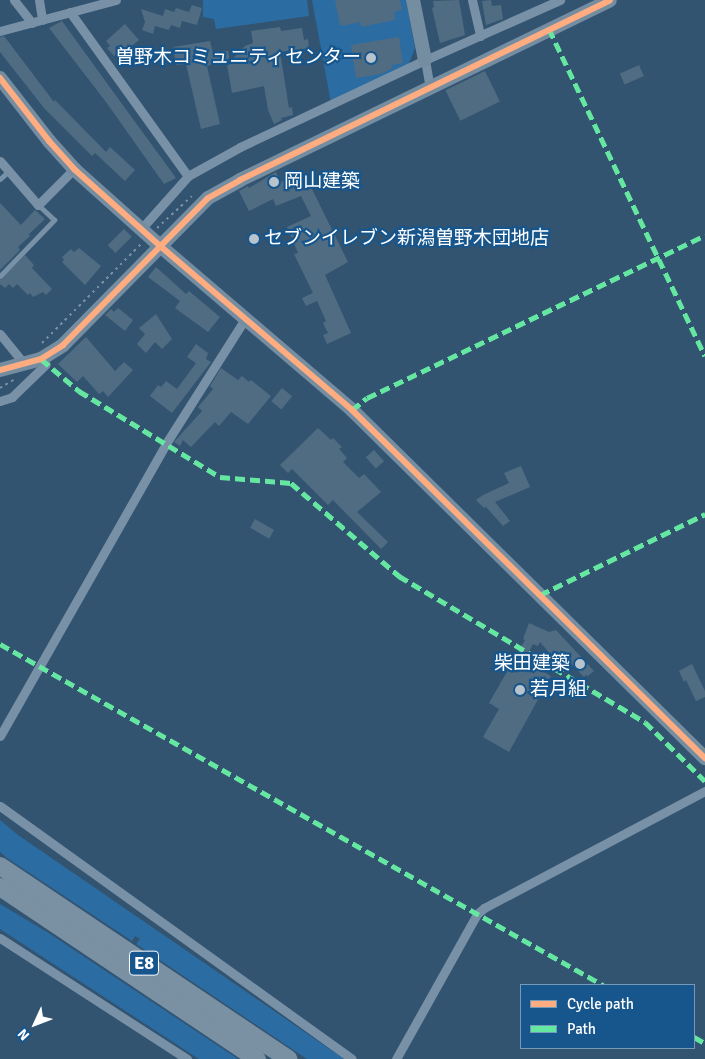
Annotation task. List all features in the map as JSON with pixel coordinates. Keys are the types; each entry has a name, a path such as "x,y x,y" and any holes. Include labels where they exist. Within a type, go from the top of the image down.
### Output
{"highway":[{"name":"E8","path":"0,866 288,1059"},
{"name":"E8","path":"0,888 257,1059"},
{"path":"0,894 73,936"}],"street":[{"path":"14,0 32,22"},
{"path":"39,0 42,20"},
{"path":"0,31 100,2 116,0"},
{"path":"413,0 430,88"},
{"path":"472,0 480,36"},
{"path":"141,229 188,176 240,147 424,60 480,36 539,5 560,0"},
{"path":"0,370 47,356 63,345 159,245 208,198 240,180 607,1"},
{"path":"70,12 188,176"},
{"path":"0,78 49,141 74,169 159,245 383,438 705,758"},
{"path":"0,161 38,205 74,169"},
{"path":"0,736 165,445 245,319"},
{"path":"0,334 24,364"},
{"path":"0,401 12,397 46,364"},
{"path":"396,1059 477,914 484,908 705,791"},
{"path":"0,806 352,1059"},
{"path":"0,938 187,1059"}],"lane":[{"path":"0,179 9,171"},
{"path":"0,276 54,220 38,205"}],"shaded area":[{"path":"203,0 307,0 309,16 216,29 214,19 203,17"},
{"path":"312,0 406,0 415,48 408,66 331,103"},
{"path":"0,820 18,835 344,1059 307,1059 136,944 140,939 135,936 132,941 7,858 0,852"},
{"path":"0,904 47,932 238,1059 199,1059 0,929"}],"building":[{"path":"335,0 400,0 402,10 394,12 395,20 361,27 360,22 340,26"},
{"path":"459,0 465,35 440,43 432,8 434,7 433,1"},
{"path":"491,0 492,6 501,5 503,19 486,25 482,1"},
{"path":"192,5 202,8 197,25 182,21 180,28 171,25 169,30 155,26 153,34 142,30 145,22 141,9 163,16 165,9 174,12 176,8 189,12"},
{"path":"62,21 176,178 164,184 106,102 49,28"},
{"path":"125,24 139,40 123,53 120,50 114,56 107,48 110,46 106,41"},
{"path":"280,27 281,31 302,28 304,40 308,39 309,48 280,52 289,108 292,107 293,115 281,118 282,120 274,124 268,110 264,86 232,93 227,65 245,46 253,43 251,31"},
{"path":"4,36 54,102 55,100 106,152 110,147 135,170 125,181 95,153 92,156 44,108 0,52 0,37"},
{"path":"399,37 403,63 392,65 393,68 381,74 356,78 351,45"},
{"path":"210,41 213,53 228,51 230,61 207,66 220,124 201,129 186,64 176,65 173,47"},
{"path":"639,65 644,76 625,85 620,74"},
{"path":"485,71 500,102 460,121 445,90"},
{"path":"303,171 348,262 325,275 351,333 327,344 323,335 328,333 323,323 326,321 317,301 306,306 302,298 313,293 294,254 298,253 287,227 311,216 301,196 276,206 273,199 249,211 239,191 248,186 249,188 276,172 281,182"},
{"path":"0,203 21,225 35,210 45,219 29,234 30,236 18,247 20,250 0,270"},
{"path":"124,229 132,237 116,253 108,245"},
{"path":"79,248 101,266 85,285 62,262 64,260 62,257 71,249 74,252"},
{"path":"25,255 34,265 32,268 52,289 46,295 43,292 33,297 30,293 28,295 17,284 13,288 9,284 5,288 0,284 0,280"},
{"path":"156,267 186,294 189,291 220,317 208,332 175,308 180,301 148,277"},
{"path":"118,308 133,320 125,331 105,315 111,309 114,312"},
{"path":"156,314 172,339 162,349 155,342 146,353 137,344 145,334 139,328"},
{"path":"86,337 115,371 124,362 133,370 108,397 103,391 99,394 83,376 77,382 58,364"},
{"path":"196,344 208,353 206,359 211,362 172,413 150,396 158,385 161,387 166,381 177,389 196,363 187,357"},
{"path":"221,368 238,380 242,376 249,382 251,380 271,396 248,424 231,412 219,426 215,422 191,447 183,440 180,446 174,442 202,411 198,407 213,389 210,386"},
{"path":"282,388 292,396 281,409 271,401"},
{"path":"318,428 342,447 339,449 347,458 343,462 359,478 364,474 381,492 357,512 388,542 381,549 333,500 328,505 292,469 288,473 280,465"},
{"path":"374,450 384,461 376,469 366,457"},
{"path":"521,466 530,487 495,502 510,521 503,526 486,507 484,508 476,500 509,483 504,473"},
{"path":"255,519 274,530 269,539 250,528"},
{"name":"若月組","path":"529,623 549,632 556,630 594,671 584,677 565,657 558,663 540,642 538,646 533,644 524,661 551,676 509,752 483,737 499,709 489,703 525,640 523,639"},
{"path":"692,664 705,691 705,697 696,701 686,680 684,682 679,671"}],"marked path":[{"path":"549,29 705,356"},
{"path":"352,410 367,398 705,235"},
{"path":"41,359 79,391 220,477 291,483 399,576 645,722 705,781"},
{"path":"540,595 705,514"},
{"path":"0,644 601,984"},
{"path":"695,1038 705,1043"}],"cycle path":[{"path":"0,370 41,359 63,345 208,198 240,180 610,0"},
{"path":"0,78 49,141 74,169 159,245 352,410 705,758"}],"place":[{"name":"曽野木コミュニティセンター","path":"371,58"},
{"name":"岡山建築","path":"274,182"},
{"name":"セブンイレブン新潟曽野木団地店","path":"254,239"},
{"name":"柴田建築","path":"580,664"},
{"name":"若月組","path":"520,690"}]}
